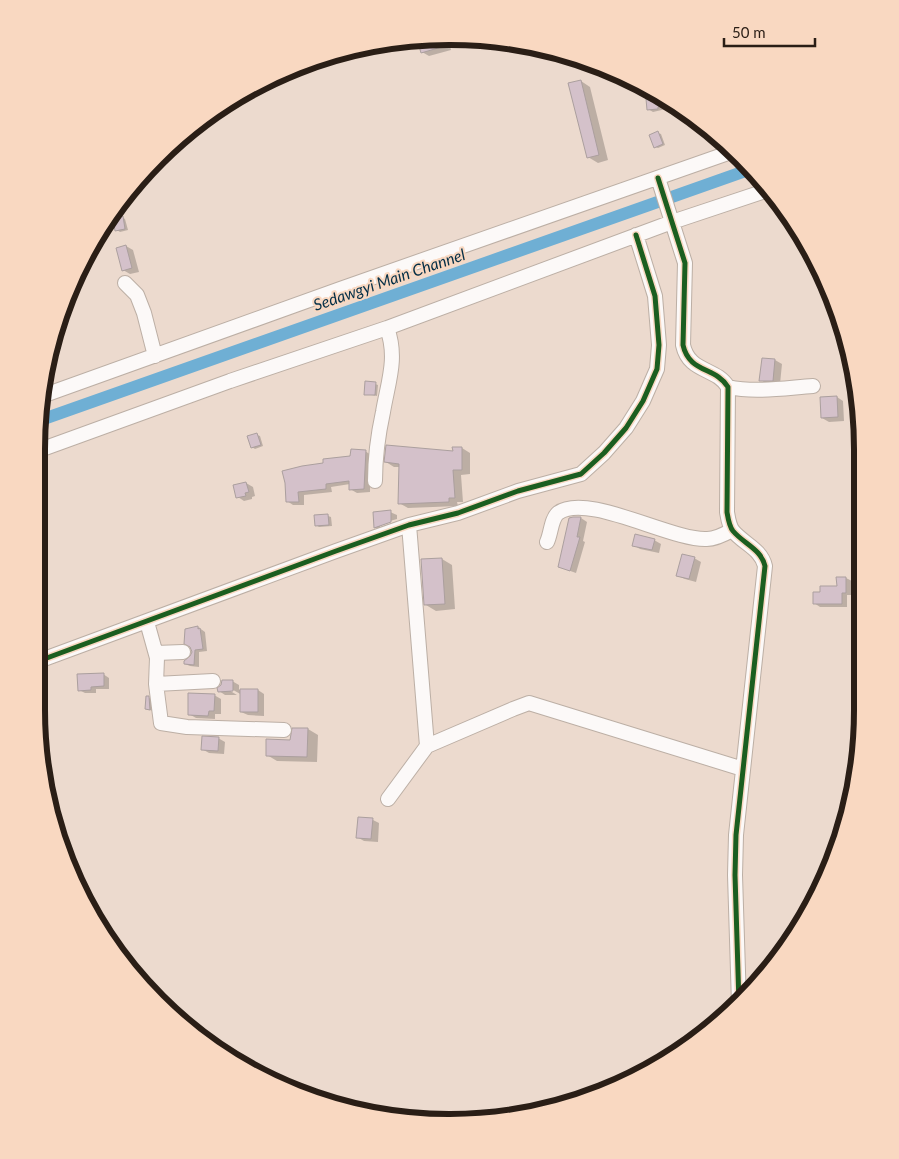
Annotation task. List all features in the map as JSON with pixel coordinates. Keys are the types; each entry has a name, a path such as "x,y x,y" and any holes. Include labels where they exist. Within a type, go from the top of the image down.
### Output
{"street":[{"path":"49,394 659,180 725,153"},
{"path":"659,180 685,264 683,345 685,353 694,365 724,381 728,387 727,512 732,530 760,554 765,566 736,835 735,875 739,993"},
{"path":"45,448 230,380 387,328 636,235 671,218 761,192"},
{"path":"45,659 409,525 458,513 518,490 581,474 604,453 626,428 643,401 657,369 659,345 656,296 636,235"},
{"path":"125,283 137,295 144,313 155,356"},
{"path":"375,481 376,458 392,362 391,340 387,328"},
{"path":"728,387 740,390 754,390 812,386"},
{"path":"547,542 554,519 558,514 573,507 637,520 677,534 701,539 709,540 732,530"},
{"path":"409,525 427,746"},
{"path":"147,622 156,653 156,684 161,723 187,727 284,730"},
{"path":"156,653 183,652"},
{"path":"156,684 213,682"},
{"path":"388,799 427,746 513,708 529,703 743,769"}],"building":[{"path":"445,45 445,46 421,53 419,46"},
{"path":"581,80 599,155 587,158 568,83"},
{"path":"646,96 664,106 658,107 658,109 647,110"},
{"path":"658,131 663,144 654,148 649,135"},
{"path":"123,216 125,229 115,231 114,224 119,217"},
{"path":"126,245 132,268 122,271 116,248"},
{"path":"762,358 775,359 773,381 759,381"},
{"path":"365,381 376,382 375,395 364,395"},
{"path":"837,396 838,417 821,418 820,397"},
{"path":"257,433 261,445 251,448 247,436"},
{"path":"386,445 453,451 452,447 462,447 462,470 453,470 455,498 449,498 449,502 398,504 399,464 384,462"},
{"path":"351,449 366,450 364,489 349,490 349,481 326,484 326,489 298,492 299,502 286,502 282,471 323,463 323,459 350,456"},
{"path":"246,482 249,492 245,493 246,496 236,498 233,485"},
{"path":"391,510 391,522 374,528 373,512"},
{"path":"328,514 329,525 315,526 314,515"},
{"path":"581,517 577,537 580,537 570,571 558,567 569,518"},
{"path":"635,534 655,539 652,550 632,546"},
{"path":"682,554 695,557 689,579 676,576"},
{"path":"442,558 445,604 424,605 421,559"},
{"path":"836,577 846,577 846,593 842,593 842,604 813,604 813,592 820,592 820,586 837,586"},
{"path":"198,626 198,629 200,628 203,649 195,650 194,665 184,664 184,661 192,652 190,647 184,644 185,629"},
{"path":"104,673 104,686 78,691 77,674"},
{"path":"222,680 233,680 233,691 218,692 217,688 221,685"},
{"path":"240,689 258,689 258,712 240,712"},
{"path":"188,693 215,694 214,711 209,711 208,716 188,715"},
{"path":"146,696 149,696 150,710 145,709"},
{"path":"292,728 308,728 307,757 266,756 266,739 290,740"},
{"path":"202,736 219,737 218,751 201,750"},
{"path":"358,817 373,818 371,839 356,838"}],"waterway":[{"name":"Sedawgyi Main Channel","path":"46,418 744,172"}],"cycle path":[{"path":"658,178 685,263 683,345 686,354 691,361 717,376 728,387 727,512 729,522 737,536 760,555 765,566 736,835 735,875 739,993"},
{"path":"45,659 409,525 458,513 518,491 581,474 604,453 626,428 643,401 657,369 659,345 655,296 636,235"}]}
